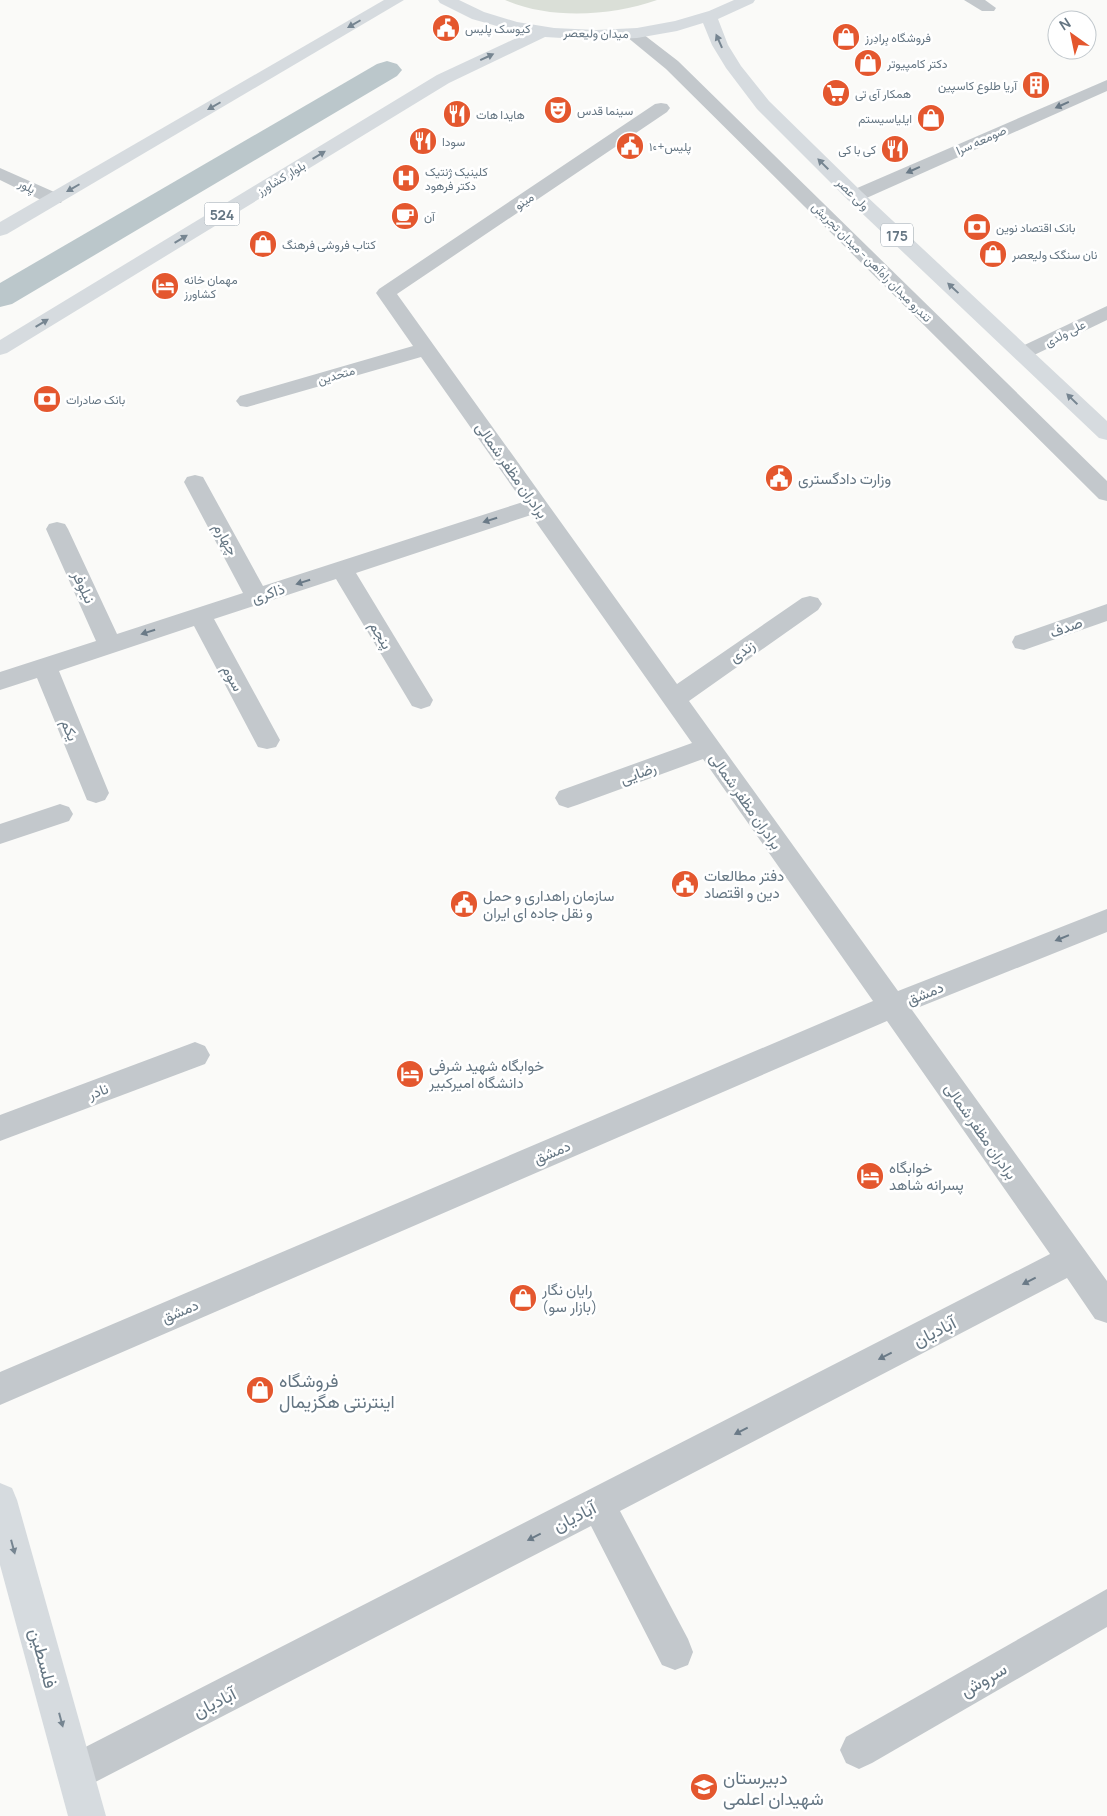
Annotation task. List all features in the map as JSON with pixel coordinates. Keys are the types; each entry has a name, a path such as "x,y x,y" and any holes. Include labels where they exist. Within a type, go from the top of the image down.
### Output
{"main road":[{"path":"0,230 396,0"},
{"name":"میدان ولیعصر","path":"446,0 461,10 502,24 542,32 600,35 633,34 709,18 747,0"},
{"name":"ولی عصر","path":"709,18 727,57 753,94 855,196 1107,433"},
{"name":"بلوار کشاورز","path":"0,349 443,79 542,32"},
{"name":"فلسطین","path":"0,1500 88,1816"}],"street":[{"path":"972,0 988,8"},
{"name":"تندرو میدان راه‌آهن - میدان تجریش","path":"633,34 672,65 1107,494"},
{"name":"صومعه سرا","path":"855,196 1107,85"},
{"name":"مینو","path":"386,293 661,108"},
{"name":"پلور","path":"0,173 54,199"},
{"name":"برادران مظفر شمالی","path":"386,293 1107,1308"},
{"name":"علی ولدی","path":"1023,353 1107,312"},
{"name":"متحدین","path":"247,401 426,349"},
{"name":"چهارم","path":"195,482 257,596"},
{"name":"ذاکری","path":"0,681 537,505"},
{"name":"نیلوفر","path":"58,529 110,645"},
{"name":"پنجم","path":"342,569 421,700"},
{"name":"زندی","path":"674,699 810,604"},
{"name":"صدف","path":"1024,642 1107,612"},
{"name":"سوم","path":"200,615 267,740"},
{"name":"یکم","path":"45,666 96,793"},
{"name":"رضایی","path":"568,798 709,747"},
{"path":"0,834 60,814"},
{"name":"دمشق","path":"0,1389 892,1006 1107,920"},
{"name":"نادر","path":"0,1128 195,1055"},
{"name":"آبادیان","path":"76,1773 1073,1259"},
{"path":"598,1504 675,1652"},
{"name":"سروش","path":"859,1750 1107,1607"}],"shaded area":[{"path":"505,0 657,0 620,10 581,14 542,11"}],"waterway":[{"path":"0,297 387,70"}],"place":[{"name":"کیوسک پلیس","path":"446,28"},
{"name":"فروشگاه بِرادِرز","path":"846,37"},
{"name":"دکتر کامپیوتر","path":"868,63"},
{"name":"آریا طلوع کاسپین","path":"1036,85"},
{"name":"همکار آی تی","path":"836,93"},
{"name":"سینما قدس","path":"558,110"},
{"name":"هایدا هات","path":"457,114"},
{"name":"ایلیاسیستم","path":"931,118"},
{"name":"سودا","path":"423,141"},
{"name":"پلیس+۱۰","path":"630,146"},
{"name":"کی با کی","path":"895,149"},
{"name":"کلینیک ژنتیک دکتر فرهود","path":"406,178"},
{"name":"آن","path":"405,216"},
{"name":"بانک اقتصاد نوین","path":"977,227"},
{"name":"کتاب فروشی فرهنگ","path":"263,244"},
{"name":"نان سنگک ولیعصر","path":"993,254"},
{"name":"مهمان خانه كشاورز","path":"165,286"},
{"name":"بانک صادرات","path":"47,399"},
{"name":"وزارت دادگستری","path":"779,478"},
{"name":"دفتر مطالعات دین و اقتصاد","path":"685,884"},
{"name":"سازمان راهداری و حمل و نقل جاده ای ایران","path":"464,904"},
{"name":"خوابگاه شهید شرفی دانشگاه امیرکبیر","path":"410,1074"},
{"name":"خوابگاه پسرانه شاهد","path":"870,1176"},
{"name":"رایان نگار (بازار سو)","path":"523,1298"},
{"name":"فروشگاه اینترنتی هگزیمال","path":"260,1390"},
{"name":"دبیرستان شهیدان اعلمی","path":"704,1787"}]}
